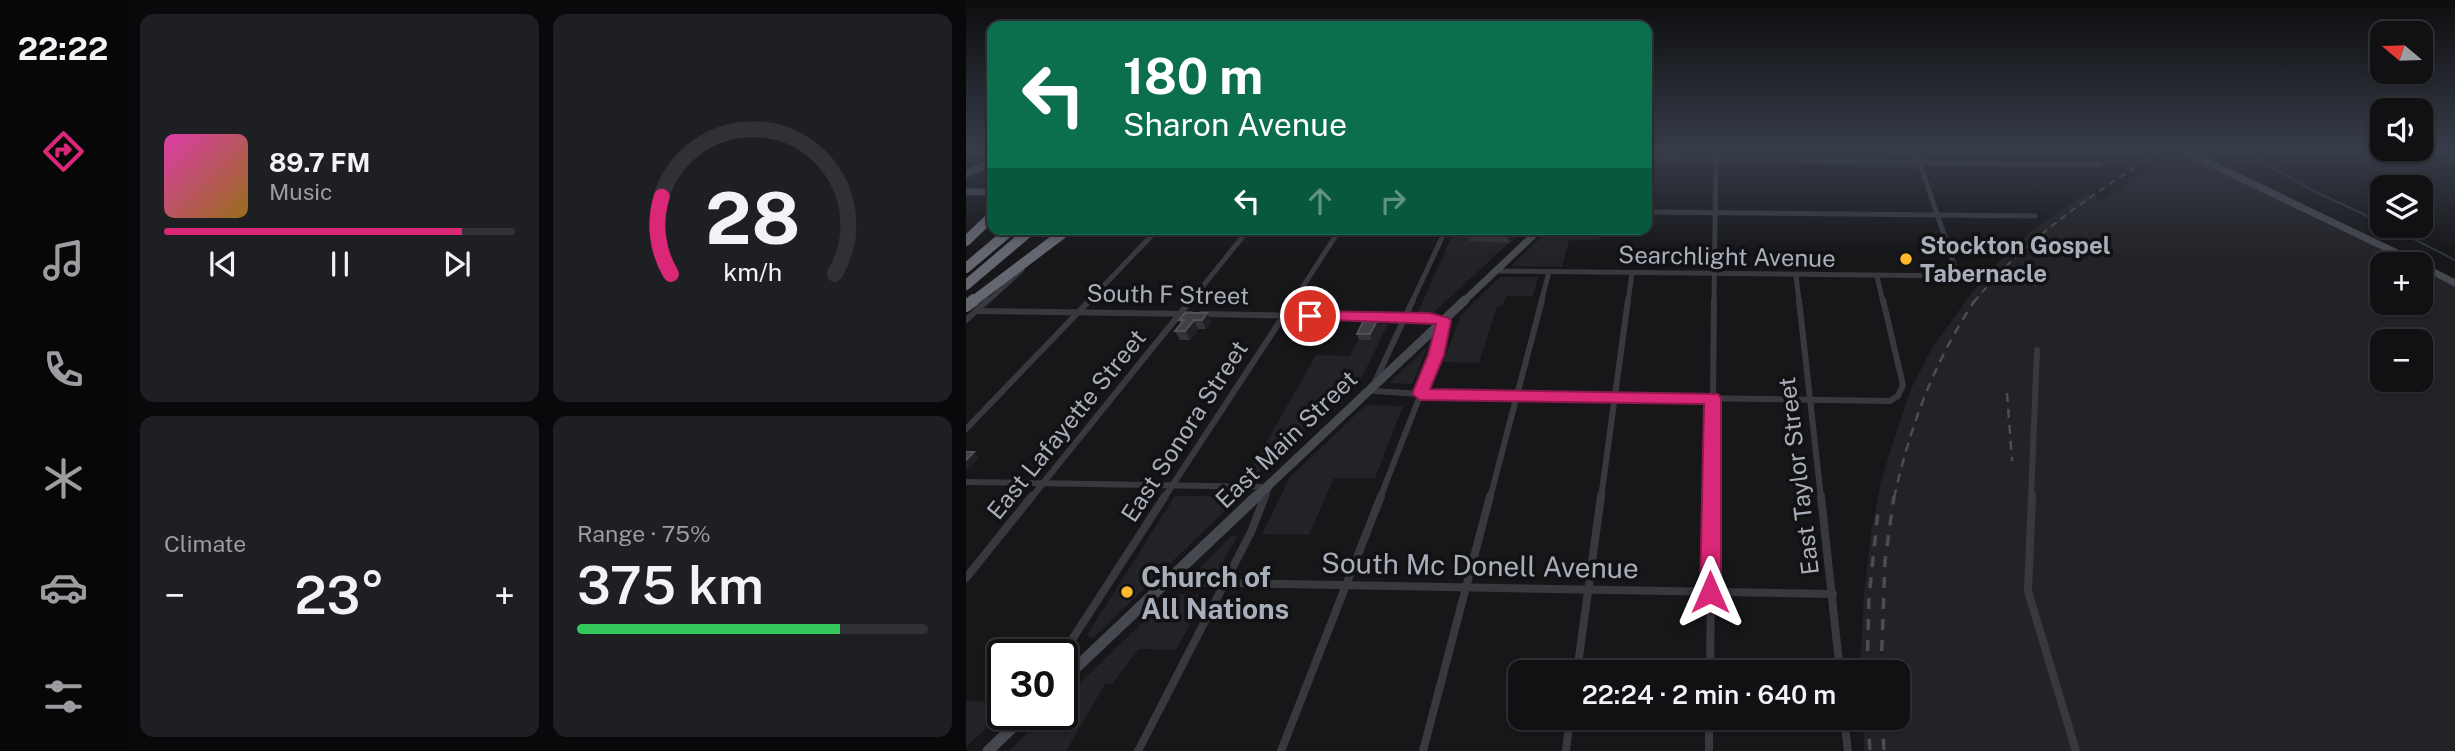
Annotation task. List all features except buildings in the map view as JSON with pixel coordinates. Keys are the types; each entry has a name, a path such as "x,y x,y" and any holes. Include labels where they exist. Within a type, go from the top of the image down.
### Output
{"highway":[{"path":"966,239 987,221"},
{"path":"966,268 1005,235"},
{"path":"966,285 1025,235"},
{"path":"971,309 1059,235"}],"main road":[{"path":"2253,184 2395,252"},
{"path":"966,192 987,192"},
{"name":"East Main Street","path":"1078,666 1534,235"},
{"path":"2433,272 2455,283"},
{"path":"988,751 1010,730"}],"street":[{"path":"1710,660 1716,184"},
{"path":"1927,184 1938,216"},
{"path":"1652,212 2035,216"},
{"name":"Searchlight Avenue","path":"1496,271 1958,276 1938,216"},
{"path":"966,429 1152,235"},
{"name":"East Lafayette Street","path":"966,579 1244,235"},
{"name":"East Sonora Street","path":"1072,639 1336,235"},
{"path":"1443,235 1371,388 1380,393 1890,401 1898,396 1903,385 1877,276"},
{"path":"1423,751 1549,272"},
{"path":"1579,660 1632,273"},
{"name":"East Taylor Street","path":"1796,275 1833,594 1838,660"},
{"path":"966,320 971,309"},
{"name":"South F Street","path":"971,309 1405,317 1444,321"},
{"path":"1281,751 1436,355 1444,321"},
{"path":"2037,350 2028,591 2076,751"},
{"path":"966,482 1269,487 1251,532 1138,751"},
{"name":"South Mc Donell Avenue","path":"1167,582 1833,594"},
{"path":"1566,751 1569,730"},
{"path":"1709,730 1709,751"},
{"path":"1845,730 1848,751"}],"shaded area":[{"path":"2127,184 2245,184 2388,252 2370,252 2370,315 2433,315 2433,274 2455,283 2455,751 1864,751 1863,730 1910,730 1910,660 1861,660 1871,533 1881,482 1895,436 1911,389 1933,346 1983,278 2037,227 2086,193 2102,201"},
{"path":"1452,235 1517,235 1434,312 1418,312"},
{"path":"1544,235 1600,235 1599,240 1569,240 1562,267 1511,266"},
{"path":"1500,277 1538,277 1533,296 1506,296 1502,306 1497,306 1479,363 1443,362 1461,315"},
{"path":"1367,323 1388,324 1361,379 1253,478 1246,478 1316,355 1350,356"},
{"path":"1428,346 1412,384 1389,383"},
{"path":"1366,405 1403,406 1375,478 1334,478 1309,535 1262,534 1290,477"},
{"path":"1175,496 1240,496 1092,639 1087,635"},
{"path":"1231,536 1237,537 1218,571 1197,571"},
{"path":"1172,594 1205,595 1176,650 1139,649 1112,684 1105,684 1066,751 1009,751 1031,730 1078,730 1078,685"},
{"path":"966,701 987,702 987,728 966,747"}],"waterway":[{"path":"2302,184 2370,217"},
{"path":"2412,238 2455,260"}],"railway":[{"path":"1974,302 2016,256 2062,218 2110,184"},
{"path":"1894,498 1925,395 1947,347 1975,300"},
{"path":"2007,393 2012,461"},
{"path":"1881,660 1885,561 1894,496"},
{"path":"1867,660 1869,597 1878,511"},
{"path":"1869,730 1870,751"},
{"path":"1883,730 1884,751"}],"place":[{"name":"Stockton Gospel Tabernacle","path":"1906,259"},
{"name":"Church of All Nations","path":"1127,592"}],"route":[{"path":"1310,316 1436,318 1444,321 1436,355 1420,394 1712,398 1710,592"}]}
